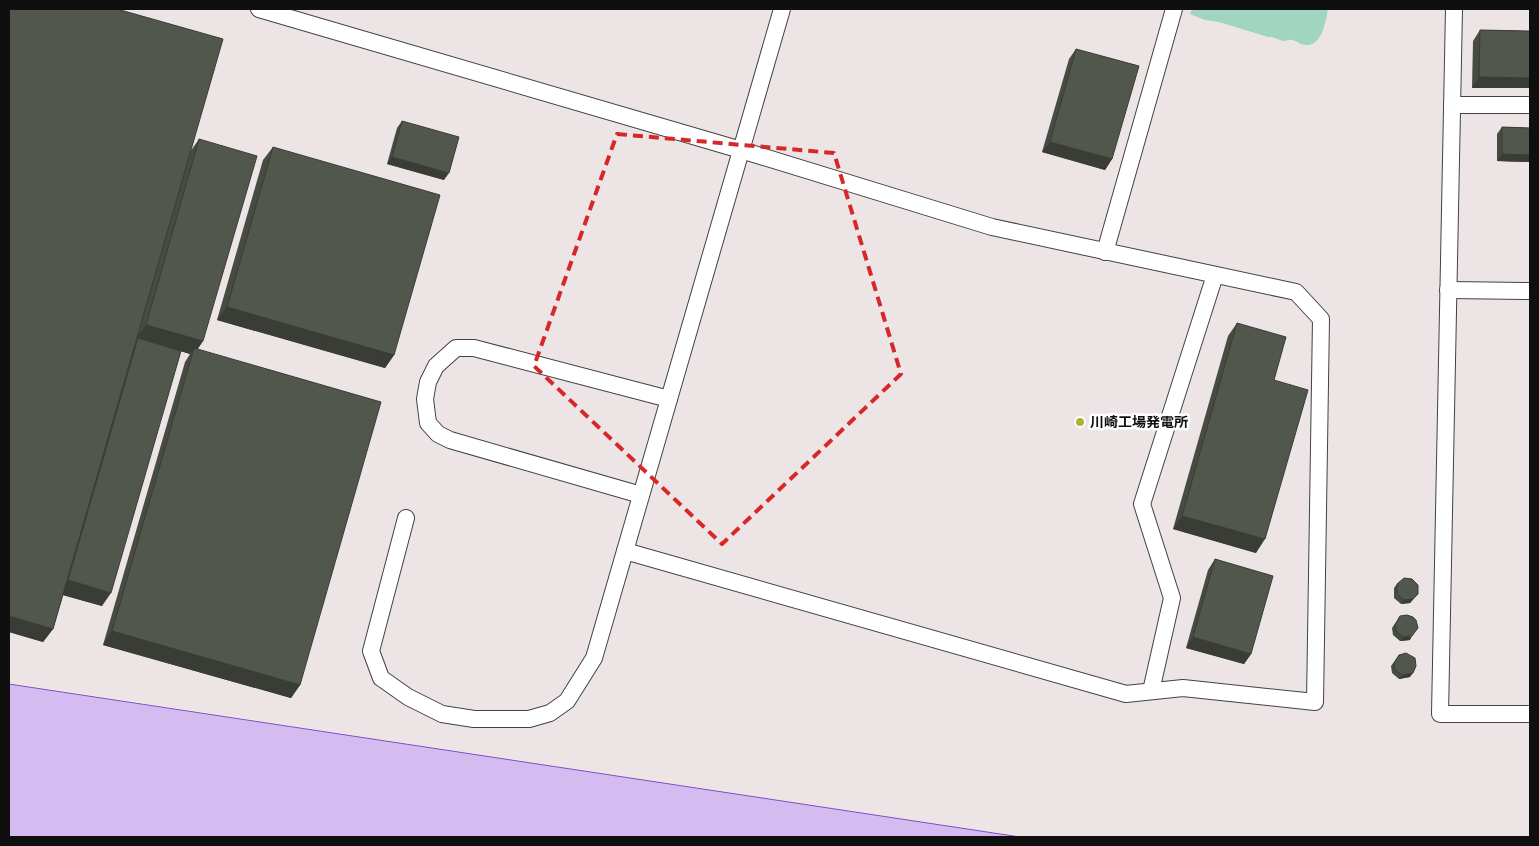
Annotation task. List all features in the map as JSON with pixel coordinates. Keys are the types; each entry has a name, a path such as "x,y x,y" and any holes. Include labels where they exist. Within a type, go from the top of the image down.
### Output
{"lane":[{"path":"259,9 741,150 992,227 1296,292 1321,320 1315,702 1182,688 1126,694 625,551"},
{"path":"406,518 371,650 381,678 408,697 442,714 474,719 529,719 550,713 566,701 594,658 782,9"},
{"path":"1105,252 1174,9"},
{"path":"1454,9 1440,714 1530,714"},
{"path":"1452,104 1530,105"},
{"path":"1151,691 1172,598 1142,504 1215,275"},
{"path":"1448,290 1530,291"},
{"path":"641,495 450,440 438,434 428,423 425,399 428,382 436,366 456,348 474,348 669,399"}],"highlighted area":[{"path":"617,134 834,153 901,374 722,544 534,366"}],"shaded area":[{"path":"9,9 1530,9 1530,837 1022,837 9,683"},
{"path":"9,684 1020,837 9,837"}],"green space":[{"path":"1192,9 1328,9 1319,37 1316,41 1306,45 1293,40 1282,41 1219,22 1205,20 1190,14"}],"building":[{"path":"9,9 117,9 223,39 53,629 9,616"},
{"path":"1480,30 1530,31 1530,78 1479,77"},
{"path":"1076,49 1139,66 1112,159 1050,142"},
{"path":"402,121 459,137 449,173 392,157"},
{"path":"1502,127 1530,128 1530,155 1502,154"},
{"path":"199,139 257,156 203,341 146,325"},
{"path":"273,147 440,195 394,355 227,307"},
{"path":"1237,323 1286,337 1274,380 1308,390 1265,539 1182,516"},
{"path":"138,338 181,351 111,593 68,580"},
{"path":"194,348 381,402 300,685 112,631"},
{"path":"1215,559 1273,576 1251,654 1193,637"},
{"path":"1404,578 1412,579 1418,585 1418,594 1413,599 1404,600 1397,594 1397,584"},
{"path":"1407,615 1416,620 1418,628 1412,636 1403,637 1396,631 1395,625 1400,616"},
{"path":"1406,653 1415,658 1416,666 1413,673 1402,675 1395,670 1394,663 1399,655"}],"place":[{"name":"川崎工場発電所","path":"1080,422"}]}
